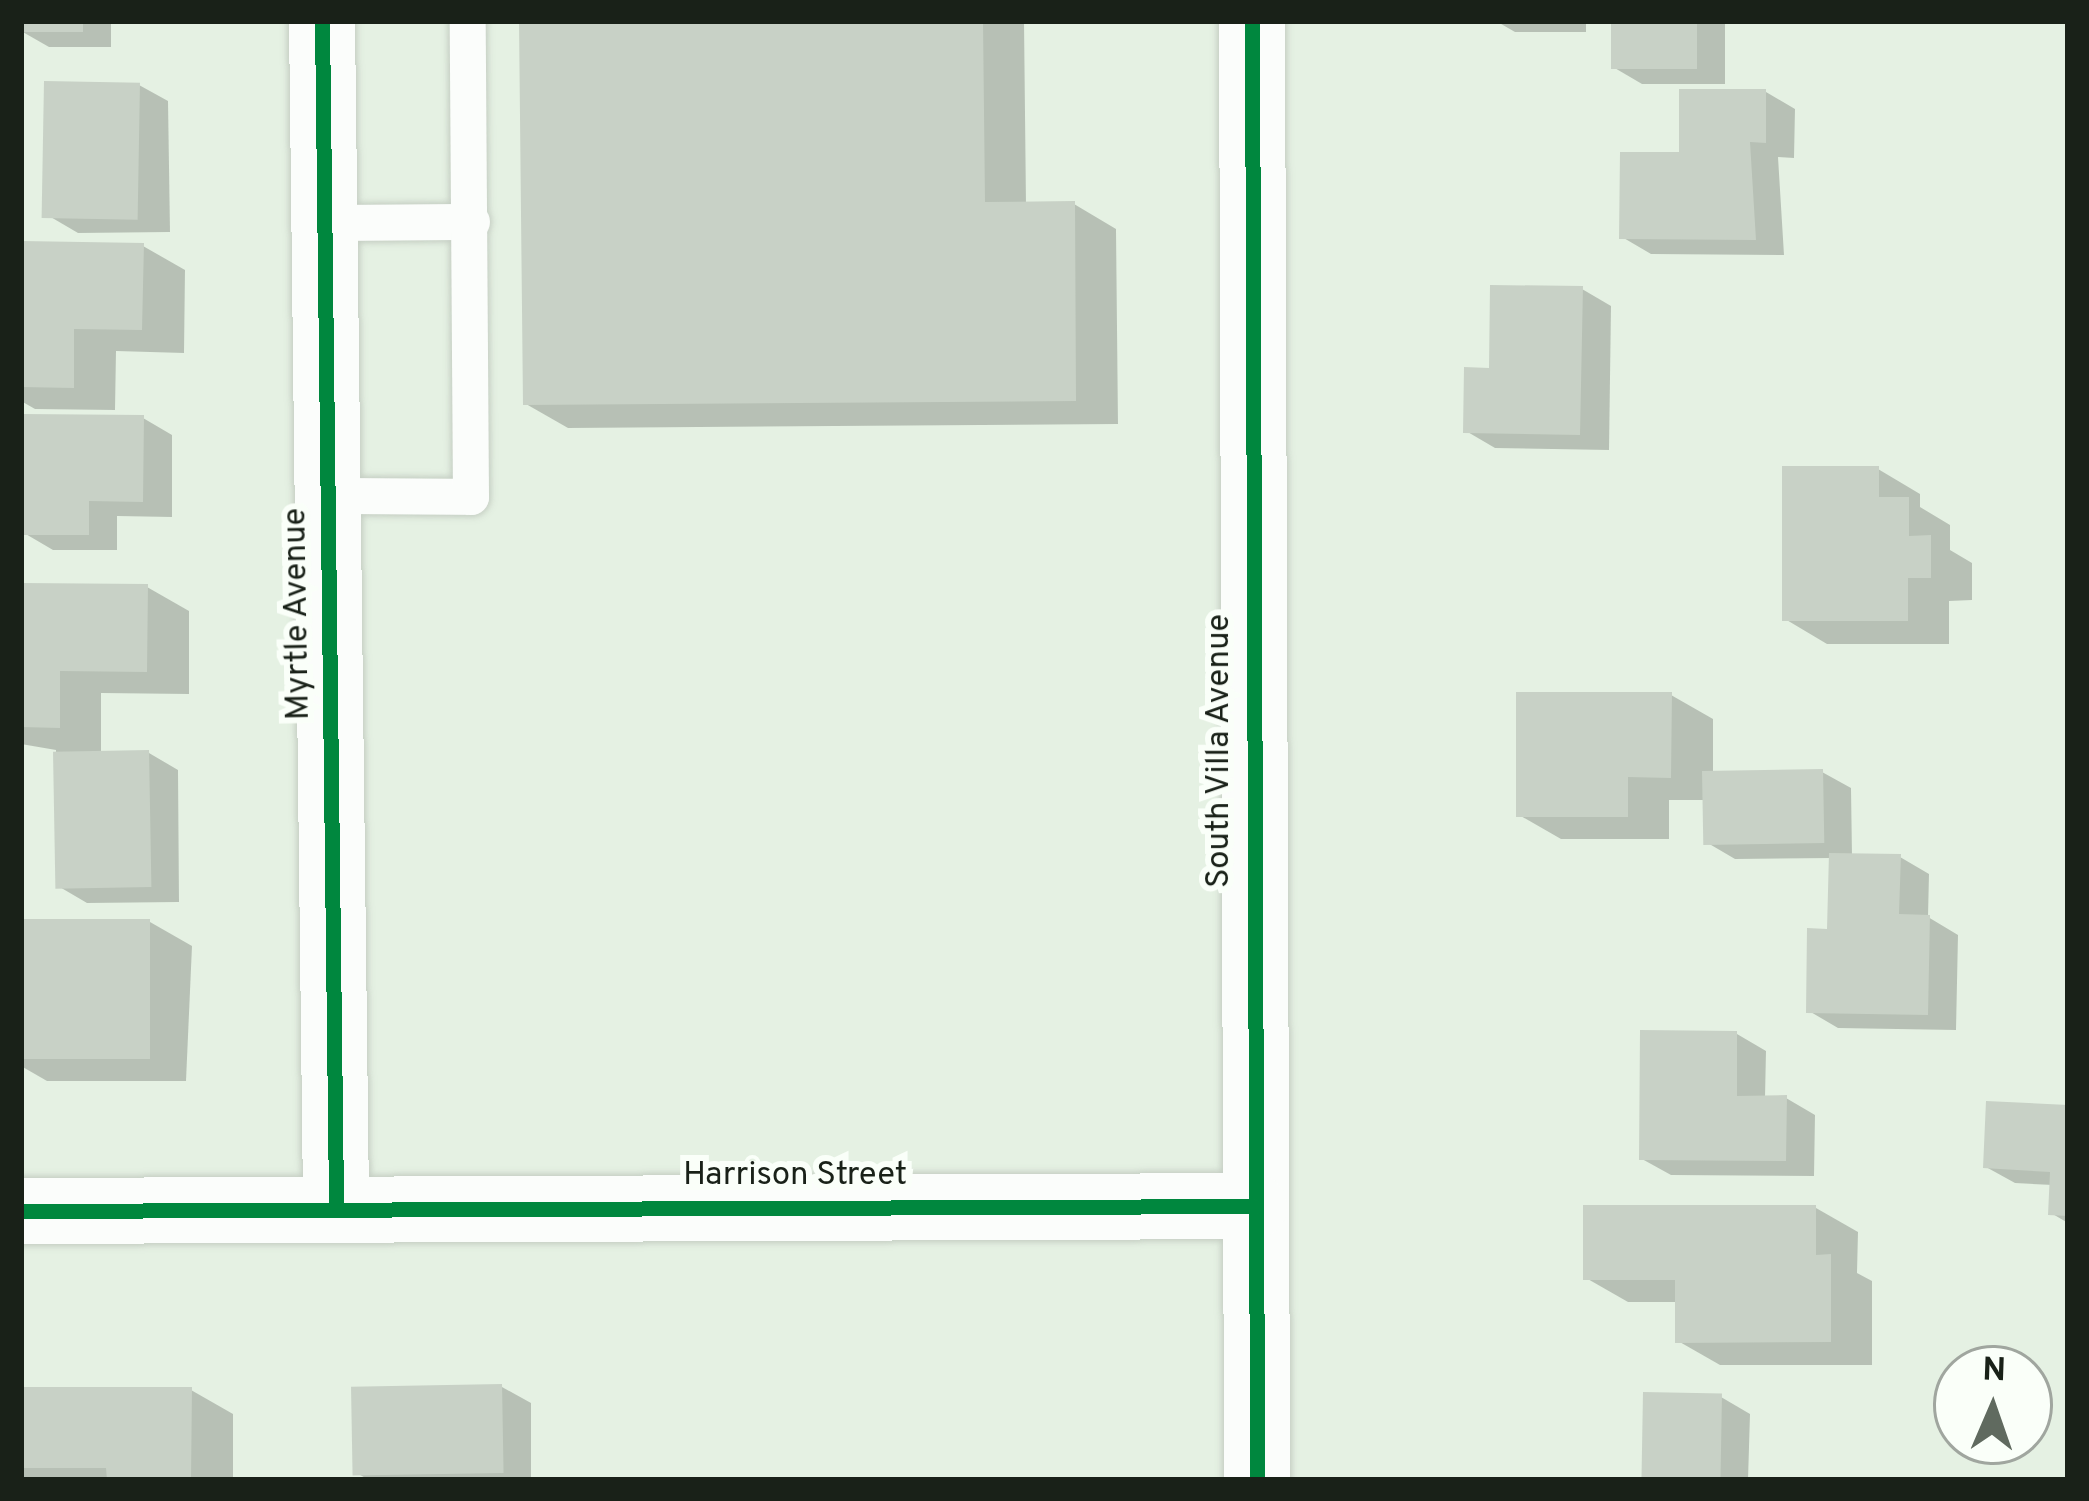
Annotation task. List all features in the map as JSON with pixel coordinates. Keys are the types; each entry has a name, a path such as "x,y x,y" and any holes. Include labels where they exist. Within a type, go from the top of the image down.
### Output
{"street":[{"name":"Myrtle Avenue","path":"322,21 336,1207"},
{"name":"South Villa Avenue","path":"1252,21 1257,1480"},
{"name":"Harrison Street","path":"21,1211 1254,1206"}],"lane":[{"path":"328,496 471,497 468,21"},
{"path":"325,223 472,222"}],"building":[{"path":"21,21 83,21 83,32 21,32"},
{"path":"519,21 983,21 985,202 1075,201 1076,401 523,405"},
{"path":"1611,21 1697,21 1697,69 1611,69"},
{"path":"44,81 140,83 138,220 42,218"},
{"path":"1679,89 1766,89 1766,143 1750,142 1756,240 1619,239 1620,152 1679,152"},
{"path":"21,241 144,243 142,330 74,329 74,388 21,387"},
{"path":"1490,285 1583,286 1580,435 1463,433 1464,367 1489,368"},
{"path":"22,414 144,415 143,502 89,501 89,535 21,535"},
{"path":"1782,466 1879,466 1879,497 1909,497 1909,536 1931,535 1931,578 1908,578 1908,621 1782,621"},
{"path":"21,583 148,584 147,672 60,671 60,728 21,727"},
{"path":"1516,692 1672,692 1671,778 1628,777 1628,817 1516,817"},
{"path":"149,750 151,887 55,889 53,752"},
{"path":"1823,769 1824,843 1703,845 1702,771"},
{"path":"1829,853 1901,854 1899,914 1930,915 1928,1015 1806,1013 1807,928 1827,929"},
{"path":"21,919 150,919 150,1059 21,1059"},
{"path":"1640,1030 1737,1031 1737,1096 1787,1095 1786,1161 1639,1160"},
{"path":"1986,1101 2068,1105 2068,1216 2048,1215 2050,1172 1983,1168"},
{"path":"1583,1205 1816,1205 1816,1255 1831,1254 1831,1342 1675,1343 1675,1280 1583,1280"},
{"path":"502,1384 504,1473 353,1476 351,1387"},
{"path":"21,1387 192,1387 191,1480 107,1480 106,1468 21,1468"},
{"path":"1643,1392 1722,1393 1720,1480 1641,1480"}],"cycle path":[{"path":"322,21 336,1207"},
{"path":"1252,21 1257,1480"},
{"path":"21,1211 1254,1206"}]}
